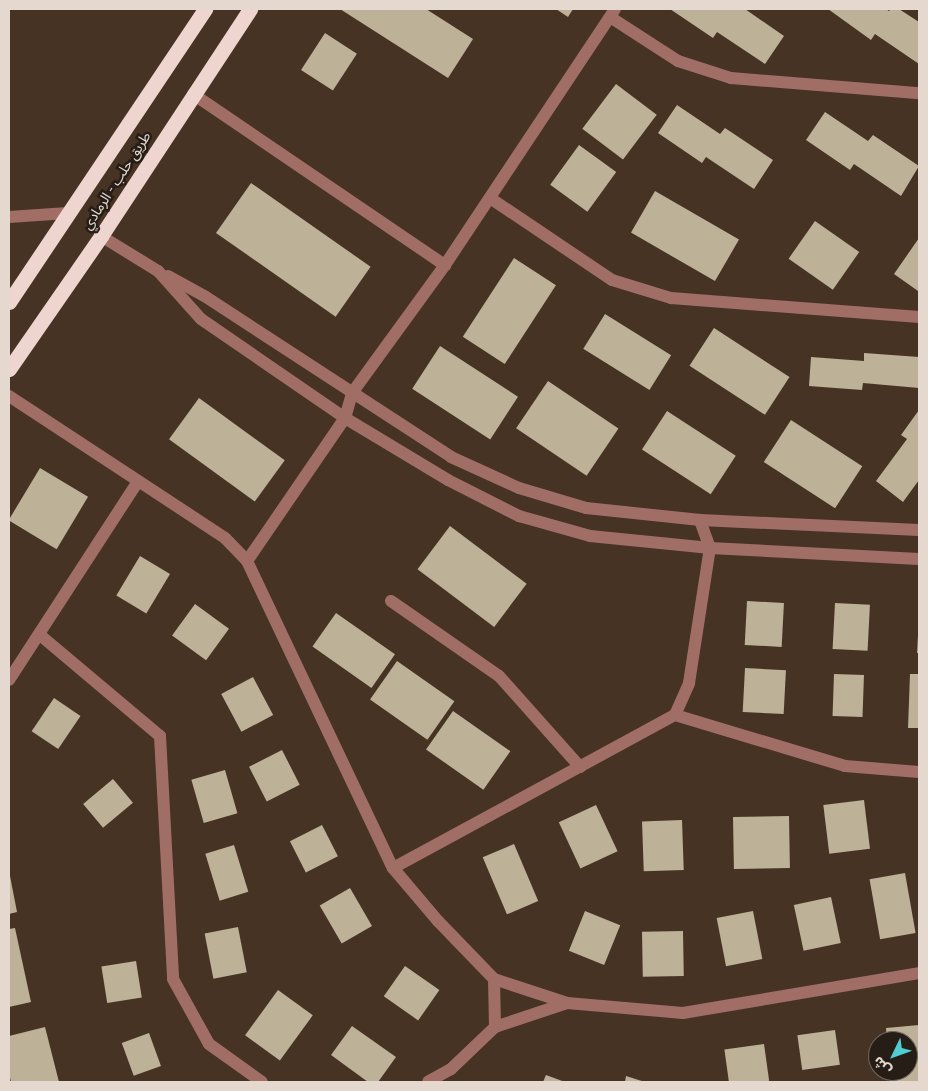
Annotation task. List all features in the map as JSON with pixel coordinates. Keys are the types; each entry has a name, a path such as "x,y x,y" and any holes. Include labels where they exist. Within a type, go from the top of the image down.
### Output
{"highway":[{"name":"طريق حلب - الرمادي","path":"9,302 205,9"},
{"name":"طريق حلب - الرمادي","path":"9,369 101,236 250,9"}],"street":[{"path":"247,561 344,418 352,393 445,265 613,13 678,61 731,78 919,93"},
{"path":"193,94 445,265"},
{"path":"490,198 612,280 671,298 919,317"},
{"path":"9,217 68,213"},
{"path":"101,236 158,271 206,297 451,457 519,488 586,508 700,520 919,530"},
{"path":"158,271 201,319 344,418 448,480 519,516 590,536 710,548 919,559"},
{"path":"9,396 225,538 247,561 393,868 438,921 494,979 567,1003 683,1013 919,973"},
{"path":"9,680 40,635 138,481"},
{"path":"393,868 675,715 689,683 710,548 700,520"},
{"path":"392,600 499,676 580,767"},
{"path":"40,635 160,736 173,980 209,1044 262,1082"},
{"path":"675,715 845,766 919,772"},
{"path":"494,979 494,1027"},
{"path":"428,1082 451,1069 494,1027 567,1003"}],"building":[{"path":"340,9 426,9 473,39 448,78"},
{"path":"556,9 573,9 568,17"},
{"path":"670,9 745,9 784,36 765,64 717,32 713,38"},
{"path":"828,9 886,9 889,11 891,9 899,9 919,22 919,64 875,34 871,40"},
{"path":"325,33 357,54 333,91 301,70"},
{"path":"616,84 657,115 623,159 582,129"},
{"path":"677,105 720,134 725,128 773,160 754,189 706,157 702,163 658,133"},
{"path":"825,112 868,141 873,135 919,166 901,196 854,164 850,170 806,140"},
{"path":"579,145 616,172 587,212 550,185"},
{"path":"251,183 371,267 336,317 216,233"},
{"path":"655,191 739,239 715,281 631,233"},
{"path":"815,221 859,252 833,290 789,259"},
{"path":"919,238 919,289 918,291 894,274"},
{"path":"514,258 556,285 505,364 463,337"},
{"path":"605,314 671,355 649,390 583,349"},
{"path":"714,328 789,377 765,415 689,366"},
{"path":"440,346 518,397 490,439 412,389"},
{"path":"864,353 919,357 919,388 863,383 862,390 809,386 811,357 864,361"},
{"path":"548,381 618,429 587,476 516,428"},
{"path":"199,398 285,460 255,502 169,439"},
{"path":"919,410 919,480 903,502 876,481 907,439 901,435"},
{"path":"667,411 736,456 711,494 642,450"},
{"path":"791,420 862,466 835,508 764,462"},
{"path":"40,468 88,497 57,549 9,521"},
{"path":"450,526 527,584 494,627 418,569"},
{"path":"140,556 170,574 146,613 116,595"},
{"path":"747,601 784,603 782,647 745,645"},
{"path":"835,603 870,605 868,651 833,649"},
{"path":"195,604 229,629 206,660 172,636"},
{"path":"336,613 395,654 371,688 312,647"},
{"path":"918,636 919,653 917,653"},
{"path":"397,661 454,701 427,740 370,700"},
{"path":"745,668 786,670 784,714 743,712"},
{"path":"834,674 864,675 863,717 833,716"},
{"path":"910,674 919,674 919,728 908,728"},
{"path":"253,677 273,715 241,732 221,694"},
{"path":"54,698 81,716 58,749 32,731"},
{"path":"453,711 510,751 483,790 426,750"},
{"path":"282,750 300,785 267,802 249,767"},
{"path":"225,770 237,813 204,823 191,780"},
{"path":"113,779 133,803 103,828 83,804"},
{"path":"864,800 870,849 829,854 823,805"},
{"path":"596,805 618,851 580,869 559,822"},
{"path":"789,816 790,868 734,869 733,817"},
{"path":"682,820 684,870 644,871 642,821"},
{"path":"322,825 338,856 306,873 290,841"},
{"path":"514,844 538,901 507,914 483,857"},
{"path":"234,845 248,892 220,901 205,854"},
{"path":"905,873 916,933 880,939 870,879"},
{"path":"9,877 17,912 9,914"},
{"path":"350,888 372,926 342,944 320,906"},
{"path":"831,897 841,943 804,951 794,905"},
{"path":"585,911 620,925 604,965 569,951"},
{"path":"753,911 762,959 726,966 717,918"},
{"path":"238,927 247,972 213,979 205,933"},
{"path":"15,928 31,1002 9,1007 9,929"},
{"path":"683,931 684,976 643,977 642,932"},
{"path":"136,961 142,998 107,1003 101,966"},
{"path":"405,966 439,990 418,1020 384,996"},
{"path":"278,990 313,1015 280,1061 245,1035"},
{"path":"919,1025 919,1082 891,1081 918,1081 918,1031 886,1031 886,1028"},
{"path":"352,1026 396,1057 378,1082 368,1082 331,1055"},
{"path":"45,1027 59,1082 11,1082 9,1073 9,1036"},
{"path":"835,1030 840,1065 802,1070 797,1035"},
{"path":"149,1033 161,1066 134,1076 122,1043"},
{"path":"764,1044 769,1081 729,1082 724,1050"},
{"path":"546,1075 565,1082 543,1082"},
{"path":"626,1076 645,1082 625,1082"}]}
